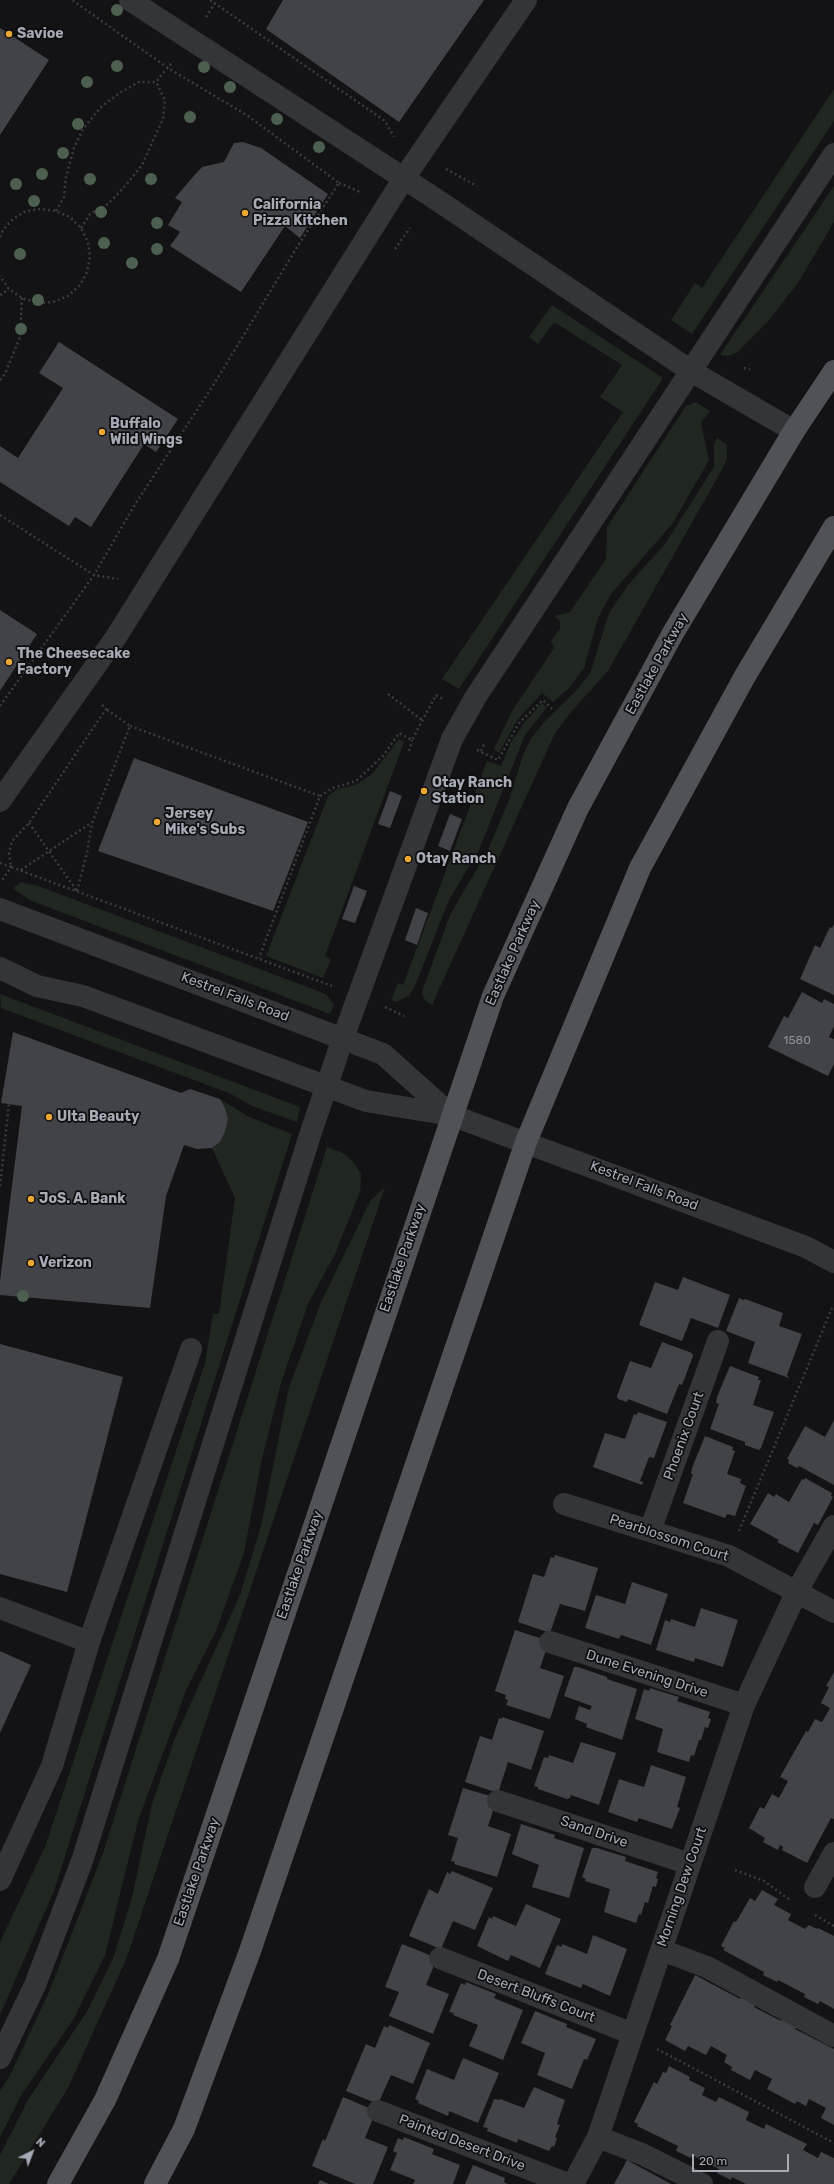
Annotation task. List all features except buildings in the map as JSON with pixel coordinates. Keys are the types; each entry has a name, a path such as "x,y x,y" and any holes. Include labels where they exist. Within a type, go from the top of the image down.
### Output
{"main road":[{"name":"Eastlake Parkway","path":"58,2184 106,2100 168,1959 492,996 578,808 673,633 794,431 834,371"},
{"path":"155,2184 184,2129 250,1951 526,1142 640,868 745,676 834,527"}],"street":[{"path":"130,0 404,178 691,371 794,431"},
{"path":"0,801 120,631 404,178 526,0"},
{"path":"0,2058 35,1985 82,1861 327,1086 343,1038 452,739 475,698 834,154"},
{"name":"Kestrel Falls Road","path":"0,909 383,1054 451,1115"},
{"name":"Kestrel Falls Road","path":"0,968 37,986 83,996 366,1101 451,1115 806,1246 834,1262"},
{"name":"Phoenix Court","path":"650,1532 718,1341"},
{"path":"0,1880 52,1766 89,1642 191,1349"},
{"name":"Pearblossom Court","path":"564,1504 729,1556 834,1612"},
{"name":"Morning Dew Court","path":"573,2184 598,2137 744,1705 797,1591 834,1526"},
{"path":"0,1608 89,1642"},
{"name":"Dune Evening Drive","path":"550,1642 744,1705"},
{"name":"Sand Drive","path":"498,1801 690,1864"},
{"path":"815,1887 834,1853"},
{"path":"661,1950 707,1967 834,2036"},
{"name":"Desert Bluffs Court","path":"440,1958 633,2034"},
{"name":"Painted Desert Drive","path":"378,2111 568,2184"},
{"path":"598,2137 642,2154 702,2184"}],"path":[{"path":"72,0 168,68 248,116 339,183 360,192"},
{"path":"210,0 385,121 396,142"},
{"path":"56,211 64,197 66,177 74,148 83,129 102,106 121,92 139,82 156,82 215,4"},
{"path":"81,228 90,214 108,204 142,165 163,119 165,100 156,82"},
{"path":"446,169 477,186"},
{"path":"0,706 94,575 134,506 214,384 299,244 339,183"},
{"path":"0,237 3,230 13,219 26,211 41,209 56,211 70,217 81,228 88,242 90,257 87,272 80,285 68,296 54,302 38,303 22,298 9,289 0,276"},
{"path":"394,250 410,228"},
{"path":"0,294 9,289"},
{"path":"0,380 5,374 20,337 22,298"},
{"path":"0,515 94,575 118,579"},
{"path":"388,694 422,720 412,740 409,751"},
{"path":"97,700 106,709 130,726 320,796"},
{"path":"475,749 498,760 519,723 543,700 552,708"},
{"path":"0,884 12,867 9,853 12,841 29,823 106,709"},
{"path":"77,891 87,853 92,823 130,726"},
{"path":"259,958 320,796 333,788 356,781 383,756 399,733 412,740"},
{"path":"481,752 484,744"},
{"path":"29,823 77,891"},
{"path":"20,871 92,823"},
{"path":"0,863 340,988"},
{"path":"380,1005 404,1016"},
{"path":"0,1186 9,1104"},
{"path":"729,1556 832,1308"},
{"path":"735,1870 764,1881 793,1902"},
{"path":"810,1913 834,1926"},
{"path":"654,2048 834,2143"}],"shaded area":[{"path":"834,89 834,121 692,334 671,320 695,283 702,288"},
{"path":"834,186 834,222 798,283 768,321 738,352 728,356 720,355"},
{"path":"552,305 663,378 459,689 442,679 623,412 600,397 622,365 554,322 538,344 529,337"},
{"path":"696,402 710,411 701,423 709,460 673,523 611,594 598,618 584,668 568,689 553,702 542,693 518,719 499,753 494,749 512,711 554,648 551,641 560,629 560,621 555,616 570,612 606,559 607,527 686,406"},
{"path":"717,438 727,445 727,459 724,466 608,671 571,712 555,733 432,1005 425,1000 422,993 450,915 487,852 509,800 523,755 532,737 590,674 609,613 628,585 665,544 714,467 714,444"},
{"path":"542,703 547,707 525,735 479,850 449,900 415,986 409,996 396,1002 391,1000 398,983 403,985 487,761 501,766 511,742 524,723"},
{"path":"399,739 404,742 325,956 331,959 323,978 266,956 328,796 337,789 356,785 372,774"},
{"path":"20,882 38,886 318,991 327,995 334,1005 330,1014 32,901 13,889"},
{"path":"0,994 300,1107 297,1122 252,1106 229,1093 1,1008"},
{"path":"220,1099 249,1117 292,1134 54,1891 0,2015 0,1942 45,1847 205,1363 213,1314 219,1314 235,1198 212,1148 220,1142 225,1132 228,1119 225,1108"},
{"path":"327,1147 343,1153 354,1163 361,1174 360,1192 335,1254 308,1304 281,1383 261,1463 244,1553 216,1631 187,1688 138,1821 105,1955 73,2020 22,2094 0,2137 0,2091 10,2075 49,1992 103,1853"},
{"path":"385,1187 127,1957 68,2088 9,2184 0,2184 0,2155 28,2100 88,2010 114,1956 132,1897 152,1804 175,1738 240,1595 261,1526 289,1387 321,1302 370,1201"}],"place":[{"name":"Savioe","path":"9,34"},
{"name":"California Pizza Kitchen","path":"245,213"},
{"name":"Buffalo Wild Wings","path":"102,432"},
{"name":"The Cheesecake Factory","path":"9,662"},
{"name":"Otay Ranch Station","path":"424,791"},
{"name":"Jersey Mike's Subs","path":"157,822"},
{"name":"Otay Ranch","path":"408,859"},
{"name":"Ulta Beauty","path":"49,1117"},
{"name":"JoS. A. Bank","path":"31,1199"},
{"name":"Verizon","path":"31,1263"}]}
